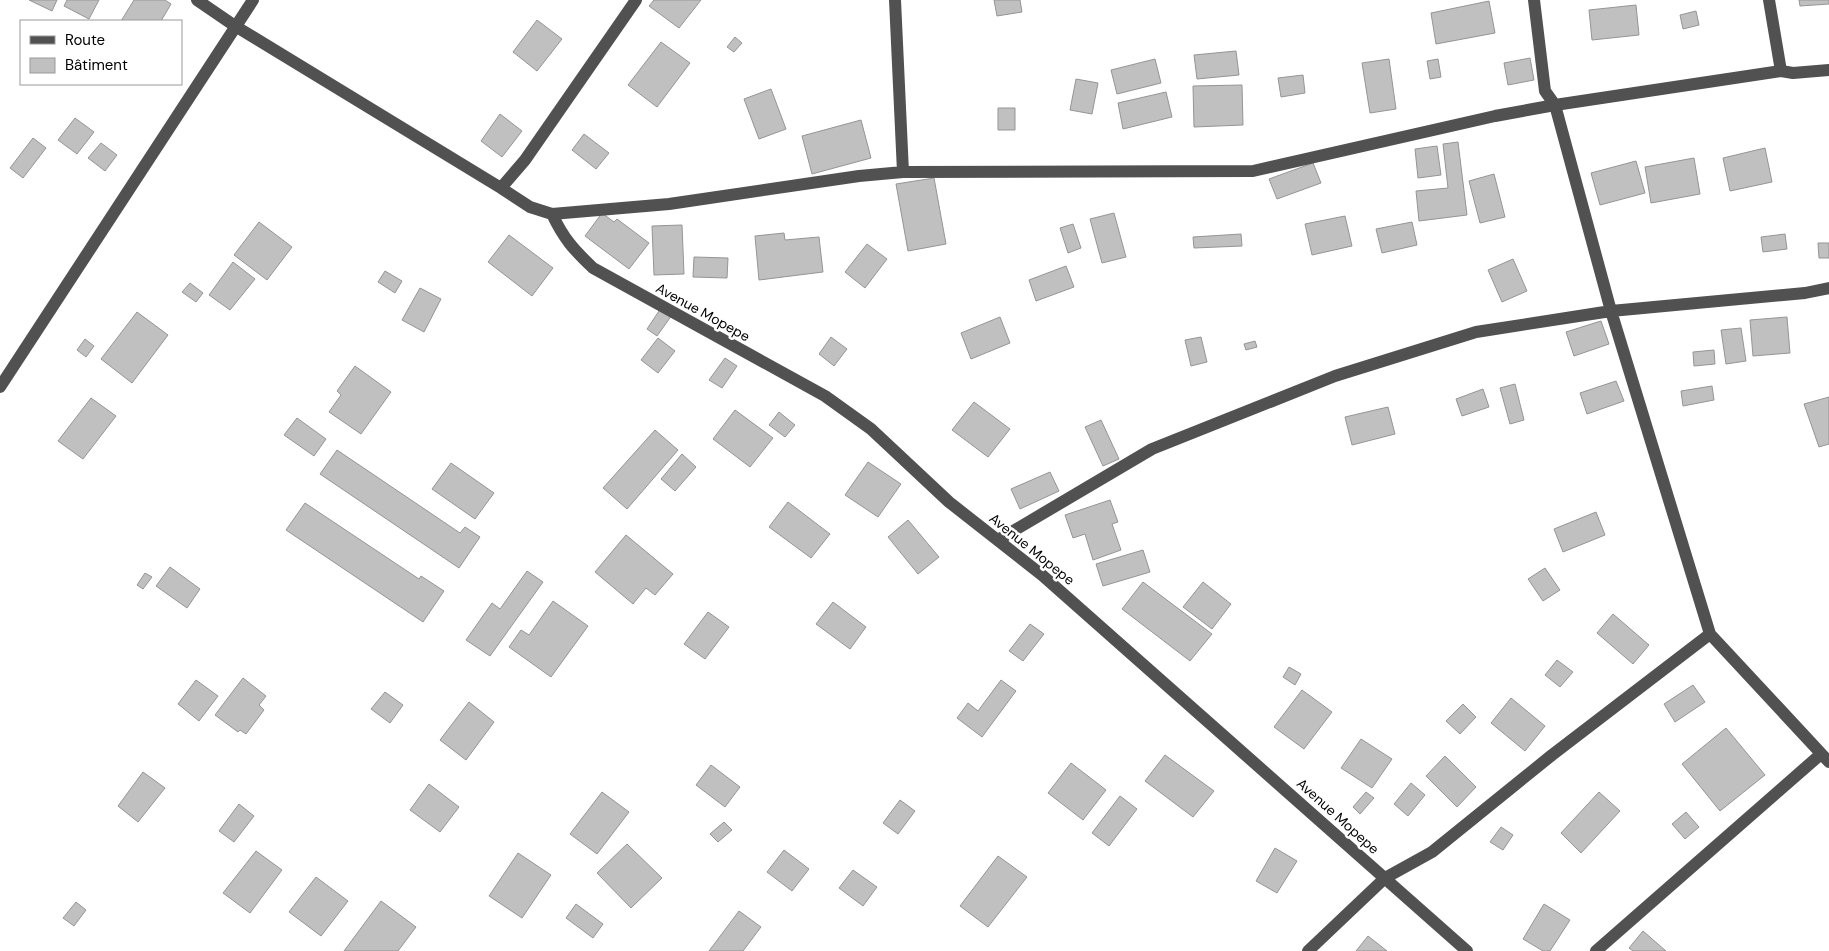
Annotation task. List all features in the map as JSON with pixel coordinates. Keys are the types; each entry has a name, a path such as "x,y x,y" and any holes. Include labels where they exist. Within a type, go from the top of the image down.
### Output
{"street":[{"path":"197,0 235,26 501,188 530,208 552,214 669,204 859,176 903,172 1253,170 1496,116 1555,105 1781,71 1793,73 1829,70"},
{"path":"0,387 253,0"},
{"path":"501,188 525,160 636,0"},
{"path":"895,0 903,172"},
{"path":"1534,0 1545,92 1555,105 1611,310 1710,634 1825,758 1596,951"},
{"path":"1769,0 1781,71"},
{"name":"Avenue Mopepe","path":"552,214 562,235 572,249 593,268 825,396 871,429 949,502 1042,575 1467,951"},
{"path":"998,540 1152,449 1335,376 1476,332 1611,310 1805,293 1829,288"},
{"path":"1308,951 1385,878 1432,852 1552,755 1710,634"}],"building":[{"path":"29,0 57,0 52,11"},
{"path":"67,0 99,0 89,19 64,6"},
{"path":"134,0 165,0 171,4 162,20 122,20"},
{"path":"654,0 701,0 679,28 649,6"},
{"path":"994,0 1020,0 1022,12 997,16"},
{"path":"1799,0 1829,0 1829,4 1800,6"},
{"path":"1489,1 1495,33 1436,44 1431,13"},
{"path":"1636,5 1639,35 1592,40 1589,10"},
{"path":"1696,11 1699,25 1683,29 1680,15"},
{"path":"537,20 562,39 537,71 513,52"},
{"path":"735,37 742,43 734,52 727,47"},
{"path":"661,42 690,63 657,107 628,85"},
{"path":"1236,51 1239,75 1197,79 1194,55"},
{"path":"1530,58 1534,80 1508,85 1504,63"},
{"path":"1155,59 1161,83 1117,94 1111,70"},
{"path":"1389,59 1396,109 1370,113 1362,63"},
{"path":"1438,59 1441,77 1430,79 1427,61"},
{"path":"1303,75 1305,93 1281,97 1278,78"},
{"path":"1076,79 1098,83 1092,114 1070,110"},
{"path":"1242,85 1243,125 1194,127 1193,86"},
{"path":"771,89 786,129 759,139 744,99"},
{"path":"1166,92 1172,117 1123,129 1118,103"},
{"path":"998,108 1015,108 1015,130 998,130"},
{"path":"500,114 522,131 502,157 481,141"},
{"path":"75,118 94,132 77,154 58,140"},
{"path":"861,120 871,158 812,174 802,136"},
{"path":"584,134 609,153 596,169 572,150"},
{"path":"33,138 46,148 23,178 10,168"},
{"path":"1458,142 1467,215 1419,221 1416,191 1448,188 1443,144"},
{"path":"101,143 117,155 105,171 88,158"},
{"path":"1437,146 1441,175 1418,178 1415,149"},
{"path":"1765,148 1772,182 1730,191 1723,158"},
{"path":"1694,158 1700,194 1651,203 1645,167"},
{"path":"1636,161 1645,193 1600,205 1591,173"},
{"path":"1313,163 1321,183 1277,199 1269,179"},
{"path":"1494,174 1505,217 1480,223 1469,181"},
{"path":"934,178 946,244 908,251 896,184"},
{"path":"602,213 614,222 617,219 649,243 629,269 585,236"},
{"path":"1114,213 1126,257 1102,263 1090,219"},
{"path":"1345,216 1352,246 1312,255 1305,224"},
{"path":"259,222 292,247 267,280 234,255"},
{"path":"1412,222 1417,245 1382,253 1376,229"},
{"path":"1073,224 1081,248 1068,253 1060,228"},
{"path":"682,225 684,274 654,275 652,226"},
{"path":"784,233 785,240 819,237 823,272 759,280 755,236"},
{"path":"1241,234 1242,246 1194,248 1193,237"},
{"path":"1785,234 1787,249 1763,252 1761,237"},
{"path":"509,235 553,268 532,296 488,262"},
{"path":"1818,243 1829,243 1829,258 1819,258"},
{"path":"867,244 887,259 865,288 845,272"},
{"path":"694,257 728,258 727,278 693,277"},
{"path":"1513,259 1527,291 1502,302 1488,270"},
{"path":"233,262 255,279 230,310 209,295"},
{"path":"1066,266 1074,287 1036,301 1029,280"},
{"path":"385,271 402,281 395,293 378,282"},
{"path":"190,283 203,293 196,302 182,292"},
{"path":"420,288 441,299 424,332 402,320"},
{"path":"661,308 672,315 657,336 647,329"},
{"path":"137,312 168,335 132,383 101,359"},
{"path":"1000,317 1010,343 971,359 961,333"},
{"path":"1787,317 1790,353 1753,356 1750,320"},
{"path":"1601,321 1609,344 1574,356 1566,332"},
{"path":"1741,328 1746,361 1726,364 1721,330"},
{"path":"831,337 847,349 834,366 819,354"},
{"path":"1201,337 1207,362 1191,366 1185,340"},
{"path":"658,338 675,351 658,373 641,360"},
{"path":"85,339 94,346 86,357 77,350"},
{"path":"1255,341 1257,347 1246,350 1244,344"},
{"path":"1714,350 1715,364 1694,366 1693,352"},
{"path":"725,358 737,366 722,388 709,380"},
{"path":"355,366 391,392 361,434 329,412 341,395 337,391"},
{"path":"1616,381 1624,401 1587,414 1580,393"},
{"path":"1515,384 1524,420 1510,424 1500,388"},
{"path":"1712,386 1714,400 1683,406 1681,391"},
{"path":"1483,389 1489,407 1462,416 1456,399"},
{"path":"1829,397 1829,444 1819,447 1804,404"},
{"path":"91,398 116,416 83,459 58,441"},
{"path":"974,402 1010,429 988,457 952,430"},
{"path":"1388,407 1395,434 1352,445 1345,417"},
{"path":"735,410 773,438 750,467 713,439"},
{"path":"779,412 795,425 785,437 769,425"},
{"path":"297,418 326,439 314,456 284,435"},
{"path":"1101,420 1119,459 1103,466 1085,427"},
{"path":"655,430 678,450 627,509 603,488"},
{"path":"337,450 460,533 465,527 480,537 459,568 320,474"},
{"path":"682,454 696,467 675,491 661,479"},
{"path":"868,462 901,484 878,517 845,495"},
{"path":"451,463 494,493 475,519 432,489"},
{"path":"1050,472 1059,491 1020,509 1011,489"},
{"path":"1110,500 1118,522 1112,524 1121,550 1093,560 1085,534 1073,538 1065,515"},
{"path":"788,502 830,534 811,558 769,527"},
{"path":"305,503 419,579 421,576 444,591 423,622 286,530"},
{"path":"1596,512 1605,535 1563,552 1554,529"},
{"path":"908,520 939,557 918,574 888,537"},
{"path":"626,535 673,574 655,595 646,588 633,604 595,572"},
{"path":"1143,550 1150,572 1103,586 1096,564"},
{"path":"170,567 200,589 187,608 156,586"},
{"path":"1545,568 1560,590 1543,601 1528,579"},
{"path":"527,571 543,582 490,656 466,640 492,603 500,609"},
{"path":"145,573 152,577 143,589 137,585"},
{"path":"1143,582 1212,634 1190,661 1122,609"},
{"path":"1203,582 1231,604 1212,629 1183,607"},
{"path":"553,601 588,626 551,677 509,647 521,630 529,635"},
{"path":"833,602 866,627 850,649 816,624"},
{"path":"708,612 729,627 705,659 684,644"},
{"path":"1613,614 1649,645 1633,664 1597,633"},
{"path":"1030,624 1044,634 1023,661 1009,651"},
{"path":"1557,660 1573,672 1560,687 1545,675"},
{"path":"1289,667 1301,674 1295,685 1283,677"},
{"path":"243,678 266,696 259,705 264,710 246,734 240,730 238,732 215,715"},
{"path":"196,680 218,696 199,721 178,704"},
{"path":"1001,680 1016,691 982,737 957,718 968,703 978,711"},
{"path":"1693,685 1705,702 1675,722 1664,704"},
{"path":"1302,690 1332,712 1304,749 1274,727"},
{"path":"385,692 403,705 390,723 371,709"},
{"path":"1511,698 1545,726 1525,751 1491,723"},
{"path":"469,702 494,722 466,760 440,740"},
{"path":"1463,704 1476,717 1460,734 1446,721"},
{"path":"1726,728 1765,775 1720,811 1682,764"},
{"path":"1361,739 1392,759 1372,788 1341,768"},
{"path":"1165,755 1214,791 1193,817 1145,781"},
{"path":"1445,756 1476,787 1457,807 1426,776"},
{"path":"1071,763 1106,790 1083,820 1048,793"},
{"path":"711,765 740,787 725,807 696,785"},
{"path":"143,772 165,788 138,822 118,806"},
{"path":"1411,783 1425,795 1408,816 1394,804"},
{"path":"429,784 459,807 440,832 410,810"},
{"path":"602,792 629,812 597,854 570,834"},
{"path":"1366,792 1374,798 1360,814 1353,807"},
{"path":"1599,792 1620,811 1581,853 1561,833"},
{"path":"1120,796 1137,809 1109,846 1092,833"},
{"path":"900,800 915,811 898,834 883,823"},
{"path":"239,804 254,816 234,842 219,831"},
{"path":"1686,812 1699,827 1685,839 1672,824"},
{"path":"724,822 732,830 718,842 710,834"},
{"path":"1501,827 1513,835 1503,850 1490,842"},
{"path":"627,844 662,878 631,908 597,873"},
{"path":"1275,848 1297,861 1277,893 1256,881"},
{"path":"784,850 809,869 792,891 767,872"},
{"path":"256,851 282,870 250,913 223,893"},
{"path":"518,853 551,875 522,918 489,896"},
{"path":"998,856 1027,877 988,927 960,906"},
{"path":"853,870 877,887 863,906 839,888"},
{"path":"316,877 348,901 321,936 289,912"},
{"path":"381,901 416,927 398,951 344,951"},
{"path":"76,902 86,910 74,926 63,918"},
{"path":"576,904 603,924 593,938 566,918"},
{"path":"1544,904 1570,920 1550,951 1543,951 1523,939"},
{"path":"739,911 761,927 743,951 709,951"},
{"path":"1643,931 1666,951 1633,951 1629,948"},
{"path":"1368,936 1387,951 1356,951"}]}
